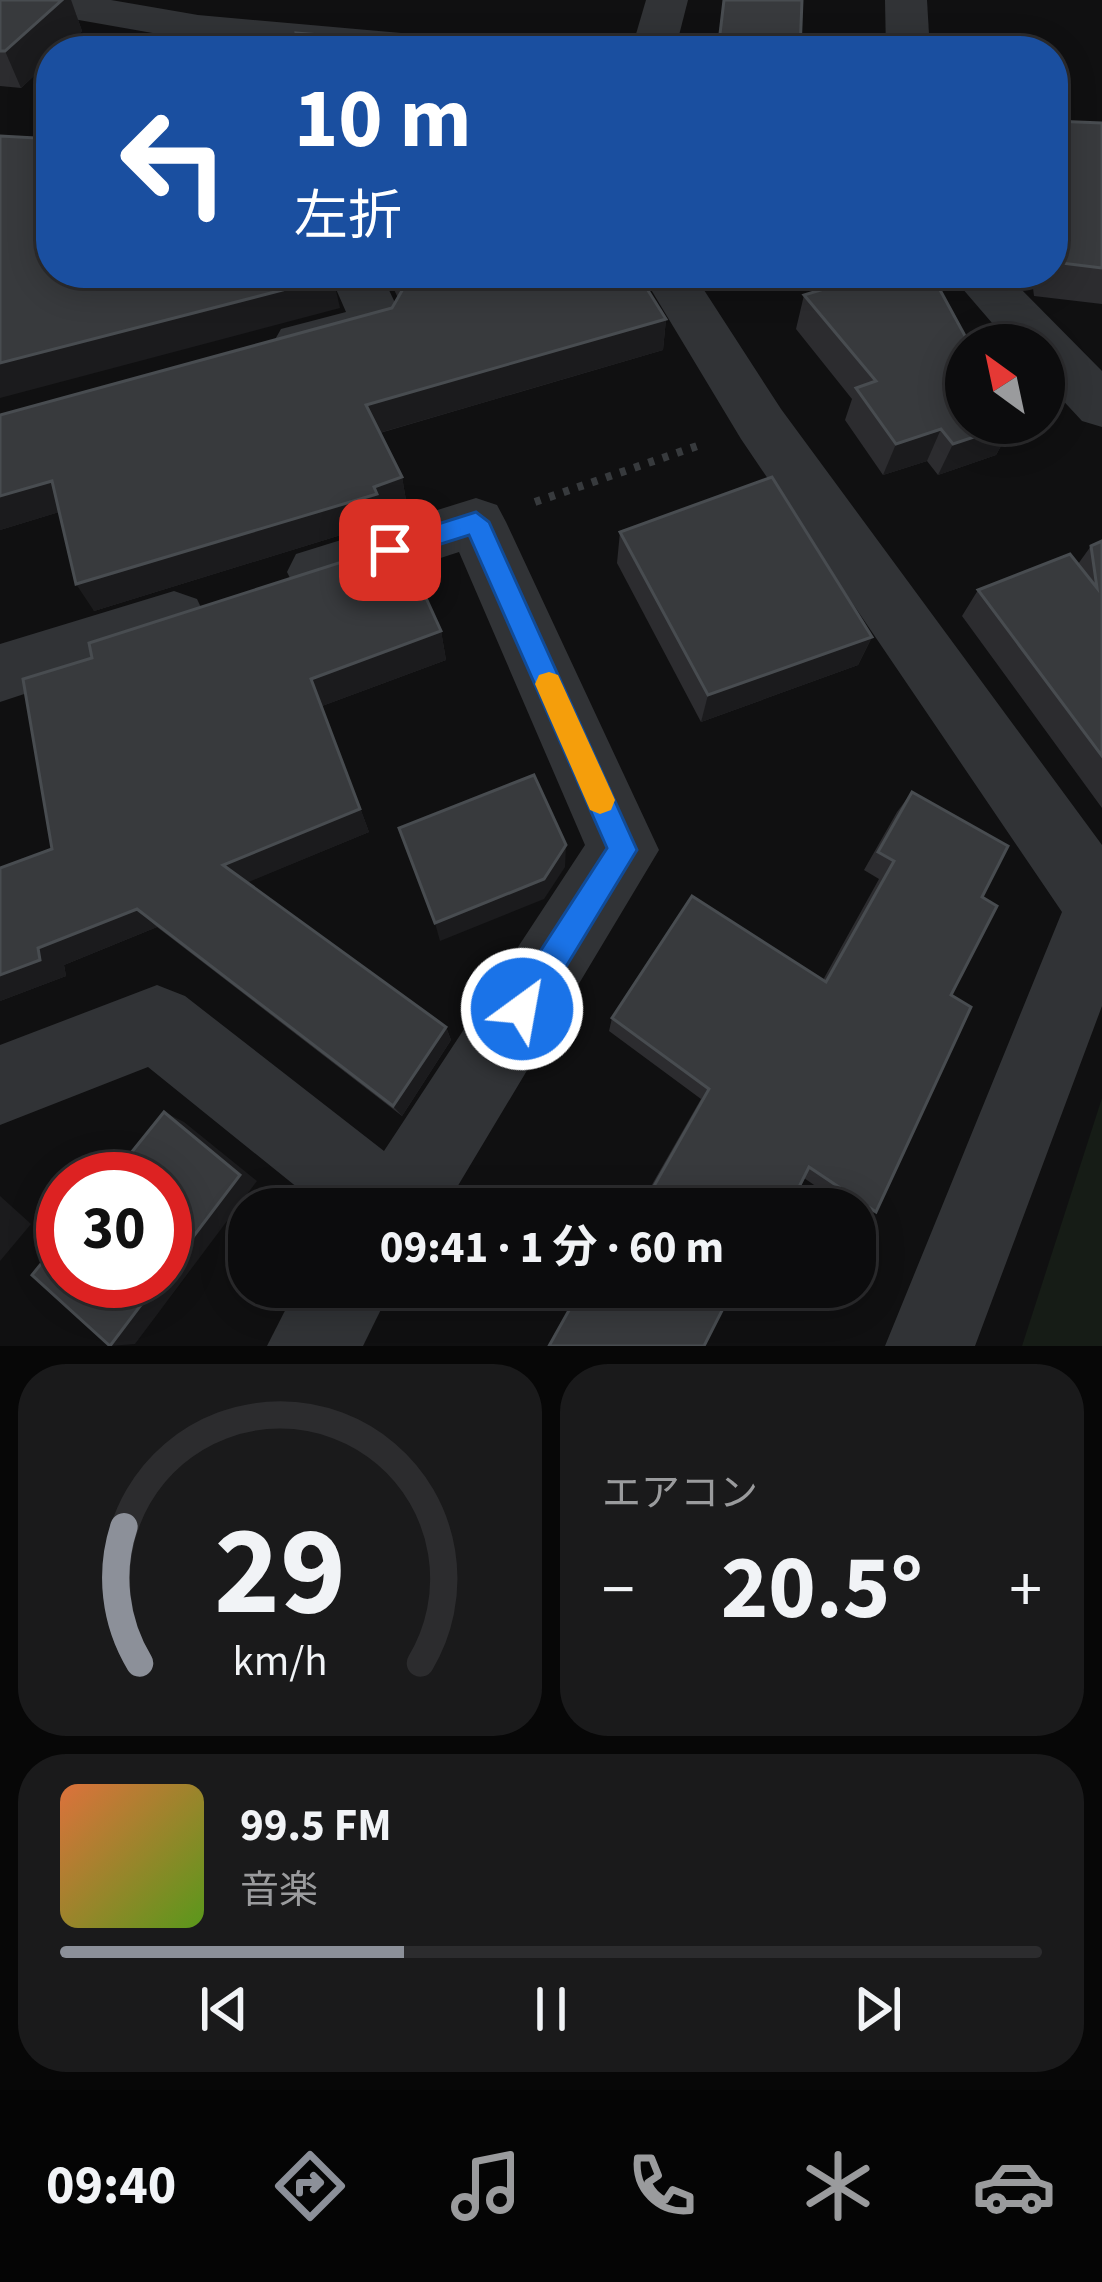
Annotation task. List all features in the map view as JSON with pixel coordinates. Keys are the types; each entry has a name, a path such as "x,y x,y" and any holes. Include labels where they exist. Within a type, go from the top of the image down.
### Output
{"street":[{"path":"40,0 198,28 454,34"},
{"path":"206,0 454,34"},
{"path":"657,36 667,0"},
{"path":"906,0 907,36"},
{"path":"244,358 377,322 362,288"},
{"path":"676,288 761,424 1102,906 930,1346"},
{"path":"989,288 1024,324"},
{"path":"1065,367 1102,406"},
{"path":"0,673 476,522 622,850 406,1188"},
{"path":"0,1084 157,1024 366,1188"},
{"path":"312,1346 335,1308"}],"path":[{"path":"476,522 761,424"}],"shaded area":[{"path":"1102,1098 1102,1346 1022,1346"}],"building":[{"path":"0,0 62,0 0,51"},
{"path":"724,0 802,0 801,36 720,36"},
{"path":"1068,122 1102,123 1102,268 1068,264"},
{"path":"0,136 36,138 36,288 290,288 0,363"},
{"path":"646,288 666,319 366,405 402,477 374,487 377,494 76,584 52,481 0,496 0,415 392,308 403,289"},
{"path":"827,288 940,290 959,324 945,324 945,434 941,429 896,444 856,388 876,381 804,295"},
{"path":"772,477 872,637 708,695 620,532"},
{"path":"1102,541 1102,756 978,590 1070,554 1097,588 1091,546"},
{"path":"401,543 441,631 311,679 360,809 223,865 446,1027 393,1106 137,909 38,948 40,960 0,975 0,868 52,849 23,679 92,658 89,643"},
{"path":"534,775 566,845 544,879 435,923 399,828"},
{"path":"912,792 1008,846 982,897 997,906 951,995 971,1007 876,1212 876,1188 840,1188 809,1167 798,1188 653,1188 709,1089 612,1018 692,896 826,982 894,861 878,852"},
{"path":"164,1112 240,1175 192,1238 192,1152 132,1152"},
{"path":"68,1308 139,1308 110,1346"},
{"path":"570,1308 723,1308 704,1346 549,1346"}],"slow traffic":[{"path":"549,684 600,800"}],"route":[{"path":"390,550 476,522 622,850 522,1009"}]}
